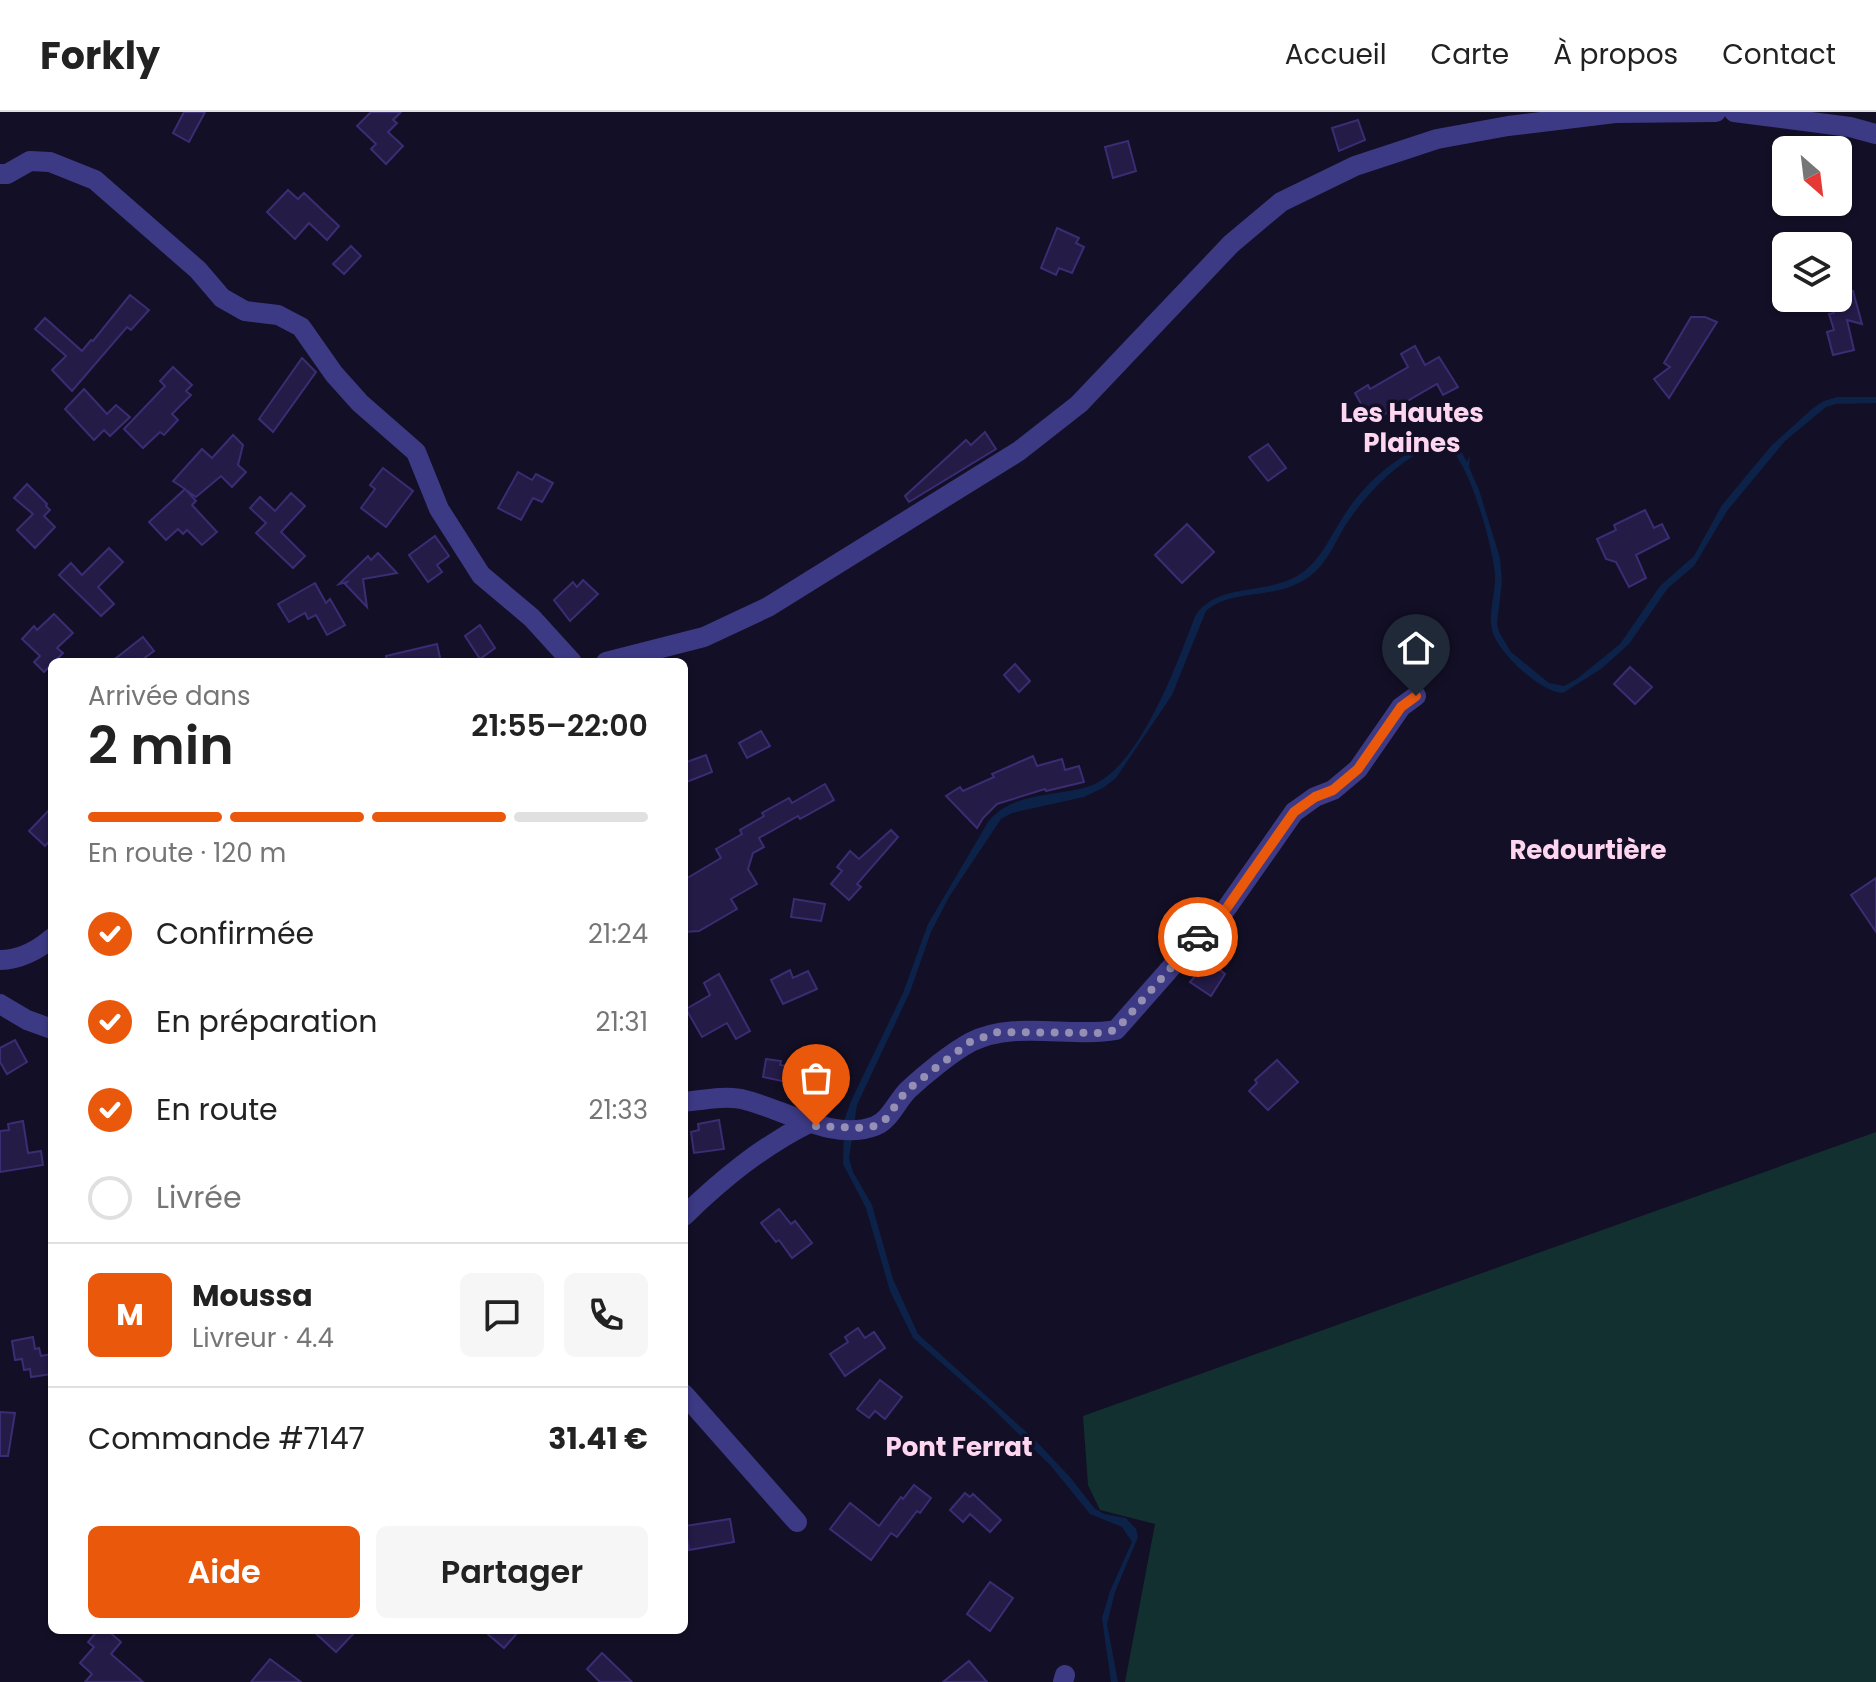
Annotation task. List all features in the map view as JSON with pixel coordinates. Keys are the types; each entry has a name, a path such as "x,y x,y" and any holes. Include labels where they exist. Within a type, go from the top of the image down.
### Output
{"street":[{"path":"622,658 704,637 768,607 1019,451 1079,404 1231,244 1281,202 1355,166 1437,139 1508,126 1615,113 1716,112"},
{"path":"1734,112 1850,127 1876,134"},
{"path":"0,174 7,174 30,161 50,162 95,180 198,270 222,298 245,311 278,315 301,327 334,374 360,403 416,452 439,509 481,575 532,618 568,658"},
{"path":"688,1102 742,1099 809,1123 849,1128 875,1126 885,1120 906,1091 970,1042 998,1032 1098,1033 1116,1030 1226,909 1294,812 1315,797 1333,790 1358,769 1401,707 1416,696"},
{"path":"0,960 10,960 40,948 48,941"},
{"path":"0,1004 27,1020 48,1028"},
{"path":"688,1212 719,1182 774,1141 809,1123"},
{"path":"688,1399 797,1522"}],"green space":[{"path":"1876,1132 1876,1682 1125,1682 1155,1524 1100,1510 1088,1485 1083,1416"}],"water":[{"path":"1837,397 1876,397 1876,403 1826,407 1785,441 1727,511 1694,566 1668,588 1629,644 1601,669 1563,693 1543,686 1521,670 1502,649 1492,630 1493,561 1478,503 1462,465 1444,444 1415,455 1401,464 1364,501 1328,556 1302,582 1288,588 1230,599 1206,611 1172,695 1116,778 1084,797 1012,813 1001,819 949,897 931,932 910,992 857,1105 849,1158 853,1172 872,1205 893,1279 918,1334 1034,1439 1095,1509 1126,1518 1136,1529 1138,1537 1115,1592 1107,1624 1118,1682 1111,1682 1102,1618 1110,1591 1132,1542 1122,1527 1090,1514 1051,1466 987,1403 913,1338 890,1291 866,1208 843,1164 844,1121 851,1101 903,993 928,924 988,822 998,812 1036,796 1090,786 1108,776 1125,759 1154,712 1195,616 1205,605 1230,593 1273,585 1300,574 1321,553 1362,492 1379,474 1409,453 1443,439 1453,442 1467,462 1470,455 1469,467 1500,558 1499,632 1511,652 1549,683 1564,686 1620,644 1660,586 1694,556 1722,505 1771,446 1813,408"}],"building":[{"path":"184,112 205,112 189,142 173,133"},
{"path":"371,112 401,112 393,120 397,123 388,132 403,146 386,164 371,149 376,144 357,126"},
{"path":"1358,120 1365,140 1339,151 1332,128"},
{"path":"1128,141 1136,171 1113,178 1105,147"},
{"path":"288,190 298,199 304,193 339,226 327,240 309,223 295,239 267,212"},
{"path":"1057,228 1079,238 1076,243 1084,247 1072,273 1059,268 1056,275 1041,268"},
{"path":"351,246 361,256 344,274 333,264"},
{"path":"1852,291 1862,324 1847,320 1854,350 1833,355 1827,332 1834,330 1829,314 1852,312"},
{"path":"130,295 149,310 131,330 127,327 72,391 52,370 66,356 35,329 45,318 82,351"},
{"path":"1691,317 1705,317 1717,322 1669,398 1654,379 1670,367 1664,363"},
{"path":"1415,346 1425,365 1439,357 1458,387 1443,395 1437,384 1371,422 1355,393 1368,385 1370,389 1408,367 1401,354"},
{"path":"302,358 316,372 273,432 259,419"},
{"path":"173,367 192,385 186,391 191,395 172,414 178,420 164,435 160,432 143,448 124,429 165,386 160,381"},
{"path":"84,389 107,414 116,405 130,417 110,436 104,430 94,440 65,409"},
{"path":"985,432 996,449 909,502 905,496 966,440 971,445"},
{"path":"233,435 243,445 238,465 246,472 232,487 221,476 196,497 186,490 196,501 192,505 217,532 202,545 187,530 183,534 178,529 166,540 149,522 185,489 173,481 202,449 212,458"},
{"path":"1268,444 1286,468 1268,481 1249,457"},
{"path":"383,468 413,491 386,527 361,508 375,489 370,485"},
{"path":"518,472 532,480 536,474 553,483 542,502 533,498 521,520 498,508"},
{"path":"27,484 47,504 50,510 44,516 55,527 35,548 17,530 33,514 14,498"},
{"path":"291,493 305,506 281,532 305,556 293,568 256,533 266,523 250,508 260,497 275,511"},
{"path":"1645,510 1654,528 1662,524 1669,538 1636,555 1646,578 1629,587 1616,562 1606,559 1597,539 1616,530 1614,525"},
{"path":"1187,524 1214,552 1182,583 1155,555"},
{"path":"435,536 449,556 437,565 442,572 428,582 409,555"},
{"path":"109,548 123,562 98,587 114,604 101,616 59,575 71,563 82,575"},
{"path":"378,553 397,573 363,579 367,607 345,584 347,582 339,584 368,556 371,560"},
{"path":"583,580 598,594 570,621 554,600 573,582 577,587"},
{"path":"315,583 326,603 330,599 345,625 327,635 316,615 308,619 305,613 289,622 278,604"},
{"path":"54,614 73,633 57,648 63,653 58,658 48,658 48,668 44,672 34,662 40,656 22,639 34,626 37,630"},
{"path":"480,625 495,648 479,658 465,636"},
{"path":"143,637 154,651 144,658 116,658"},
{"path":"437,644 440,658 386,658"},
{"path":"1015,664 1030,681 1019,692 1004,675"},
{"path":"1630,667 1652,687 1635,704 1614,684"},
{"path":"761,731 770,746 747,758 739,743"},
{"path":"706,755 712,772 688,781 688,762"},
{"path":"1033,756 1037,766 1062,759 1065,770 1079,766 1084,782 1045,789 997,804 977,828 946,796 960,787 963,791 994,777 992,774"},
{"path":"825,784 834,800 759,838 764,847 753,853 748,869 757,884 731,899 737,909 699,931 688,932 688,878 721,858 716,849 742,834 740,830 764,816 762,813 789,798 792,803"},
{"path":"48,811 48,843 45,846 29,831"},
{"path":"891,830 898,837 857,884 861,887 849,900 831,884 842,871 837,867 850,851 859,859"},
{"path":"1876,878 1876,932 1851,895"},
{"path":"794,899 825,904 821,921 791,917"},
{"path":"1204,957 1225,974 1211,996 1190,982 1196,975 1192,973"},
{"path":"790,970 793,978 808,971 817,989 783,1004 771,980"},
{"path":"719,974 750,1031 736,1039 727,1023 702,1037 688,1008 710,995 704,983"},
{"path":"15,1040 27,1062 7,1074 0,1062 0,1048"},
{"path":"766,1059 781,1061 780,1065 812,1070 814,1059 831,1062 825,1090 763,1077"},
{"path":"1277,1060 1298,1082 1268,1110 1249,1091 1257,1083 1255,1080"},
{"path":"719,1120 724,1149 694,1153 691,1132 699,1130 698,1124"},
{"path":"23,1121 28,1153 41,1151 43,1165 0,1172 0,1131 9,1130 8,1124"},
{"path":"779,1209 791,1224 795,1221 812,1243 792,1258 761,1223"},
{"path":"858,1328 865,1338 874,1332 885,1348 845,1376 830,1354 848,1342 845,1337"},
{"path":"33,1337 35,1349 39,1348 41,1356 48,1355 48,1375 31,1377 30,1369 24,1370 22,1359 15,1360 12,1341"},
{"path":"880,1380 902,1397 885,1419 875,1411 869,1418 857,1409"},
{"path":"0,1412 15,1413 8,1456 0,1456"},
{"path":"914,1485 931,1498 897,1537 891,1533 871,1560 830,1529 850,1503 879,1526"},
{"path":"965,1493 970,1497 973,1494 1001,1520 990,1532 970,1514 963,1522 950,1510"},
{"path":"730,1519 734,1542 689,1550 688,1526"},
{"path":"990,1582 1013,1598 990,1631 967,1614"},
{"path":"95,1634 112,1634 121,1642 111,1654 143,1682 85,1682 92,1674 80,1663 94,1647 88,1642"},
{"path":"316,1634 353,1634 336,1652"},
{"path":"488,1634 516,1634 504,1648"},
{"path":"602,1653 632,1682 600,1682 587,1669"},
{"path":"270,1659 282,1668 301,1682 251,1682"},
{"path":"969,1661 987,1682 943,1682"}],"way so far":[{"path":"816,1126 875,1126 885,1120 906,1091 937,1067 970,1042 998,1032 1098,1033 1116,1030 1198,937"}],"district":[{"name":"Les Hautes Plaines","path":"1412,428"},
{"name":"Redourtière","path":"1588,850"},
{"name":"Pont Ferrat","path":"959,1447"}],"route":[{"path":"1198,937 1226,909 1294,812 1315,797 1333,790 1358,769 1401,707 1416,696"}]}
